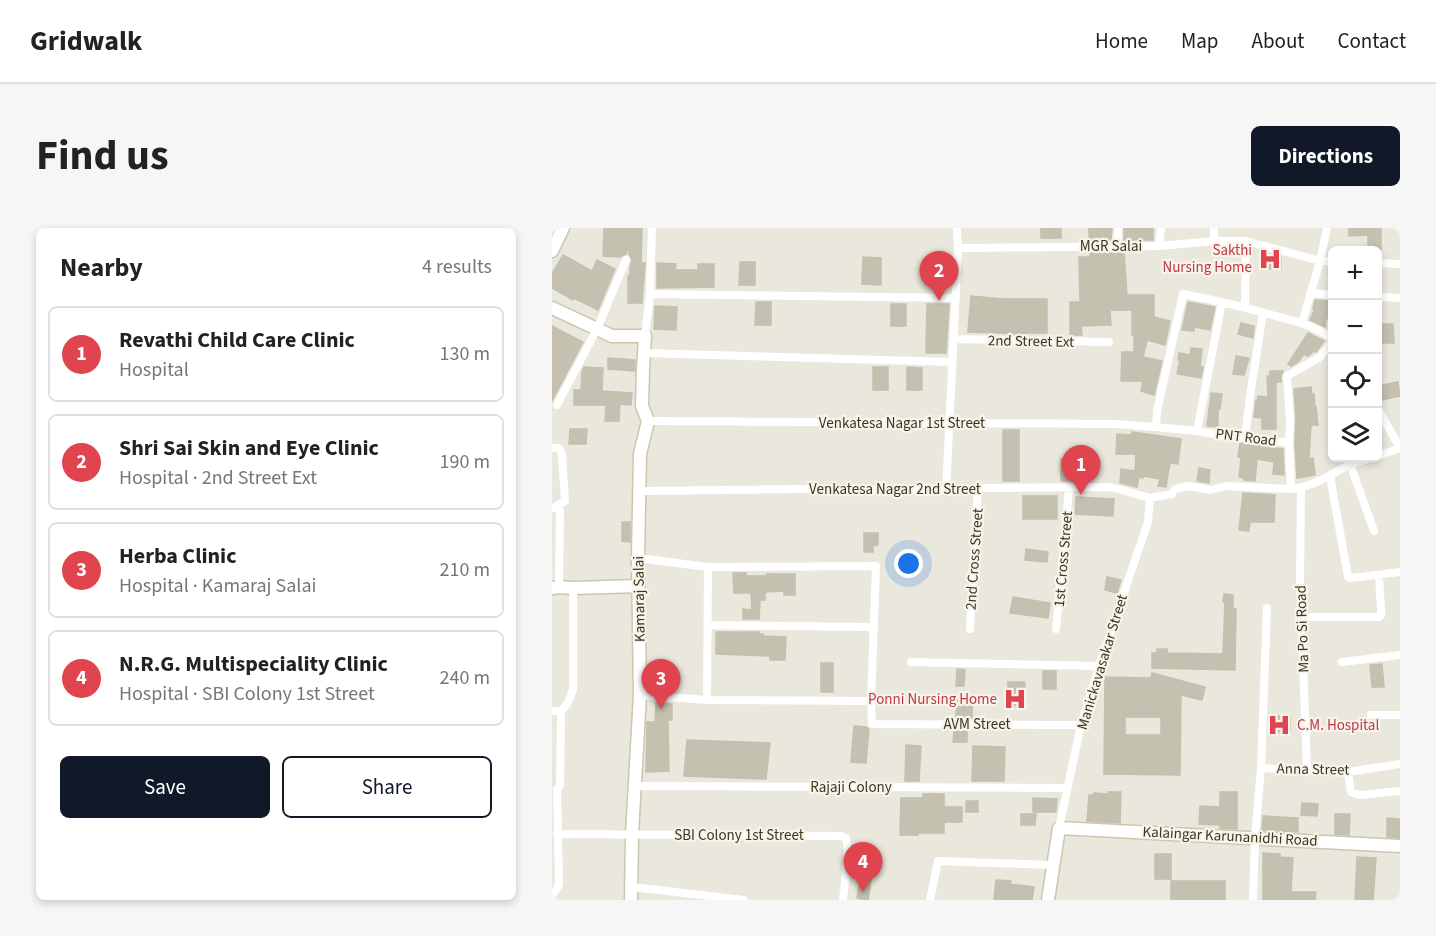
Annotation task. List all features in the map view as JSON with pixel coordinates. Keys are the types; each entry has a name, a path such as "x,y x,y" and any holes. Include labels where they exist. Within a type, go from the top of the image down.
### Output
{"street":[{"path":"552,308 612,336 645,336 650,294 652,228"},
{"path":"946,490 956,297 957,228"},
{"path":"1118,228 1118,246"},
{"path":"1159,246 1161,228"},
{"path":"1214,228 1214,241"},
{"path":"1302,323 1327,228"},
{"name":"MGR Salai","path":"958,248 1159,246 1214,241 1246,241 1320,261 1328,261"},
{"path":"1245,307 1246,241"},
{"path":"557,405 597,329 626,260"},
{"path":"1382,263 1400,264"},
{"path":"1310,293 1328,295"},
{"path":"650,294 956,297"},
{"path":"1156,427 1157,411 1183,294 1245,307 1302,323 1328,336"},
{"path":"1382,297 1400,298"},
{"path":"1197,431 1222,302"},
{"path":"1245,437 1263,312"},
{"name":"Kamaraj Salai","path":"632,900 632,834 640,695 638,558 640,454 648,421 642,406 645,336"},
{"name":"2nd Street Ext","path":"954,339 1109,342"},
{"path":"1289,442 1287,376 1320,357 1328,346"},
{"path":"644,353 952,362"},
{"path":"1382,417 1400,448 1382,454"},
{"name":"Venkatesa Nagar 1st Street","path":"648,421 1115,424 1156,427"},
{"name":"PNT Road","path":"1156,427 1289,442 1291,489"},
{"path":"554,508 565,501 562,454 556,448"},
{"path":"1150,498 1172,494 1175,489 1188,486 1210,490 1226,486 1301,488 1357,462"},
{"path":"1350,464 1374,531"},
{"path":"1330,476 1348,577 1352,579 1400,572"},
{"name":"Venkatesa Nagar 2nd Street","path":"639,491 1111,487 1150,498"},
{"name":"Ma Po Si Road","path":"1301,488 1300,580 1307,770"},
{"name":"2nd Cross Street","path":"970,629 978,489"},
{"name":"1st Cross Street","path":"1056,629 1069,489"},
{"name":"Manickavasakar Street","path":"1059,828 1081,725 1148,522 1150,498"},
{"path":"554,508 560,511 556,587 639,586"},
{"path":"638,558 708,567 876,566 871,701 707,700 640,695"},
{"path":"707,700 708,567"},
{"path":"1302,617 1381,615 1379,575"},
{"path":"552,895 559,884 555,789 560,786 557,711 568,703 573,690 573,588"},
{"path":"1252,900 1268,608"},
{"path":"708,625 874,627"},
{"path":"1342,662 1400,655"},
{"path":"911,662 1099,666"},
{"name":"AVM Street","path":"871,701 872,724 1081,725"},
{"path":"1371,715 1400,715"},
{"name":"Anna Street","path":"1261,768 1348,772 1400,764"},
{"path":"1348,772 1351,792 1359,795 1400,791"},
{"name":"Rajaji Colony","path":"635,786 1067,788"},
{"path":"1048,900 1059,828"},
{"name":"Kalaingar Karunanidhi Road","path":"1059,828 1400,846"},
{"name":"SBI Colony 1st Street","path":"557,834 836,836 846,838 848,851 843,900"},
{"path":"930,900 938,861 1053,865"},
{"path":"632,886 744,900"}],"building":[{"path":"604,228 642,228 641,263 645,263 642,303 628,303 628,276 630,276 632,260 629,247 626,254 620,257 603,256"},
{"path":"1041,228 1061,228 1061,238 1041,238"},
{"path":"1089,228 1112,228 1111,240 1089,240"},
{"path":"1124,228 1153,228 1153,240 1124,240"},
{"path":"1349,228 1381,228 1381,246 1368,246 1368,235 1349,236"},
{"path":"1090,253 1124,253 1127,295 1154,295 1154,317 1170,321 1165,345 1147,340 1143,357 1162,361 1154,395 1141,391 1143,381 1121,381 1122,352 1134,352 1132,310 1110,310 1111,325 1081,326 1082,335 1070,335 1070,302 1080,302 1079,257 1090,257"},
{"path":"1265,253 1281,257 1281,269 1264,269"},
{"path":"563,255 592,271 597,260 615,269 598,310 552,288 552,274"},
{"path":"863,257 881,258 881,285 862,284"},
{"path":"740,262 755,262 755,285 739,285"},
{"path":"657,263 676,264 675,270 698,270 698,264 714,264 714,287 657,288"},
{"path":"971,296 1047,299 1047,333 968,332"},
{"path":"1315,300 1328,301 1328,319 1326,318 1325,327 1310,320 1315,309 1313,309"},
{"path":"756,302 771,302 771,325 755,325"},
{"path":"1188,302 1215,307 1210,330 1194,327 1194,331 1182,330"},
{"path":"891,304 906,304 906,326 891,326"},
{"path":"927,304 949,304 946,353 926,353"},
{"path":"655,306 677,307 676,330 654,329"},
{"path":"1241,323 1254,326 1253,338 1238,334"},
{"path":"1382,324 1393,324 1394,343 1382,343"},
{"path":"552,326 583,342 552,401"},
{"path":"1308,333 1324,341 1316,352 1308,356 1304,354 1298,362 1291,366 1288,364"},
{"path":"1191,348 1202,349 1201,378 1177,374 1179,353 1190,355"},
{"path":"1236,356 1249,358 1244,375 1233,374"},
{"path":"608,358 635,360 635,371 608,369"},
{"path":"584,367 603,368 602,391 632,393 631,405 620,404 619,421 605,421 606,405 574,405 574,390 581,390"},
{"path":"873,367 888,367 888,390 873,390"},
{"path":"907,367 922,368 922,390 907,390"},
{"path":"1270,371 1283,371 1281,382 1276,382 1276,429 1262,429 1262,418 1254,417 1256,400 1258,396 1268,397 1267,376 1270,376"},
{"path":"1398,382 1400,396 1382,400 1382,385"},
{"path":"1311,387 1318,425 1311,425 1309,459 1313,458 1315,475 1297,478 1294,389"},
{"path":"1211,393 1222,394 1220,409 1218,409 1218,427 1207,426"},
{"path":"570,429 587,429 586,444 569,444"},
{"path":"1003,430 1019,430 1019,481 1003,481"},
{"path":"1132,432 1181,439 1178,464 1170,463 1166,487 1158,486 1160,479 1143,476 1143,478 1139,477 1137,487 1120,483 1121,469 1135,471 1136,454 1116,454 1117,434 1131,435"},
{"path":"1240,444 1283,449 1284,475 1273,474 1274,462 1257,459 1255,481 1239,477"},
{"path":"1061,459 1077,460 1077,481 1061,481"},
{"path":"1199,468 1210,470 1209,483 1197,481"},
{"path":"1243,493 1275,495 1274,522 1250,522 1249,531 1239,530"},
{"path":"1023,496 1057,496 1057,519 1023,519"},
{"path":"1076,497 1114,499 1113,516 1075,514"},
{"path":"622,522 630,522 630,542 622,541"},
{"path":"864,533 878,533 878,545 873,546 873,552 864,552"},
{"path":"1026,549 1048,552 1047,562 1025,560"},
{"path":"733,573 746,573 746,576 795,574 795,595 784,595 784,591 765,592 765,600 760,600 759,619 743,619 743,609 752,610 751,593 734,593"},
{"path":"1107,577 1121,580 1117,593 1105,590"},
{"path":"1224,594 1233,595 1233,608 1236,609 1235,670 1152,668 1152,653 1157,653 1157,649 1167,649 1167,653 1223,654"},
{"path":"1013,597 1050,603 1048,618 1010,613"},
{"path":"716,632 759,632 758,634 763,634 763,636 786,637 785,660 770,660 770,656 716,654"},
{"path":"821,663 833,663 833,692 821,692"},
{"path":"1382,664 1384,687 1372,687 1370,665"},
{"path":"957,669 965,670 964,686 956,686"},
{"path":"1043,671 1056,671 1056,689 1043,689"},
{"path":"1152,673 1205,687 1202,700 1181,695 1180,775 1104,774 1105,677 1151,678","holes":["1125,717 1161,717 1161,735 1125,735"]},
{"path":"1008,682 1025,682 1024,706 1008,705"},
{"path":"957,696 973,696 972,718 956,718"},
{"path":"656,703 672,704 672,720 668,720 669,771 646,772 647,722 655,722"},
{"path":"1271,716 1290,716 1290,732 1271,732"},
{"path":"854,726 869,729 866,763 851,762"},
{"path":"956,731 967,731 967,742 953,742"},
{"path":"687,740 770,743 766,779 684,776"},
{"path":"906,745 921,746 919,781 905,781"},
{"path":"973,746 1005,747 1004,781 972,781"},
{"path":"1108,792 1121,792 1120,823 1087,821 1089,795 1108,794"},
{"path":"1220,792 1237,792 1237,829 1199,824 1200,806 1220,807"},
{"path":"923,794 944,794 944,807 962,807 962,822 944,822 944,833 900,835 901,798 923,798"},
{"path":"1033,798 1057,799 1056,812 1033,812"},
{"path":"966,801 978,801 978,812 966,812"},
{"path":"1302,803 1318,804 1317,816 1301,815"},
{"path":"1021,814 1036,814 1035,825 1021,825"},
{"path":"1335,814 1350,814 1349,835 1335,834"},
{"path":"1263,816 1298,818 1298,832 1262,830"},
{"path":"1387,818 1400,819 1400,838 1387,837"},
{"path":"1263,853 1280,854 1280,857 1293,858 1291,892 1316,892 1315,900 1263,900"},
{"path":"1155,854 1171,854 1171,879 1155,879"},
{"path":"1357,857 1376,858 1373,900 1355,900"},
{"path":"861,878 871,880 868,900 857,898"},
{"path":"996,880 1034,887 1032,900 994,900"},
{"path":"1171,881 1225,881 1225,900 1171,900"}],"place":[{"name":"Sakthi Nursing Home","path":"1270,259"},
{"name":"Shri Sai Skin and Eye Clinic","path":"939,301"},
{"name":"Revathi Child Care Clinic","path":"1081,495"},
{"name":"Ponni Nursing Home","path":"1015,699"},
{"name":"Herba Clinic","path":"661,709"},
{"name":"C.M. Hospital","path":"1279,725"},
{"name":"N.R.G. Multispeciality Clinic","path":"863,892"}]}
